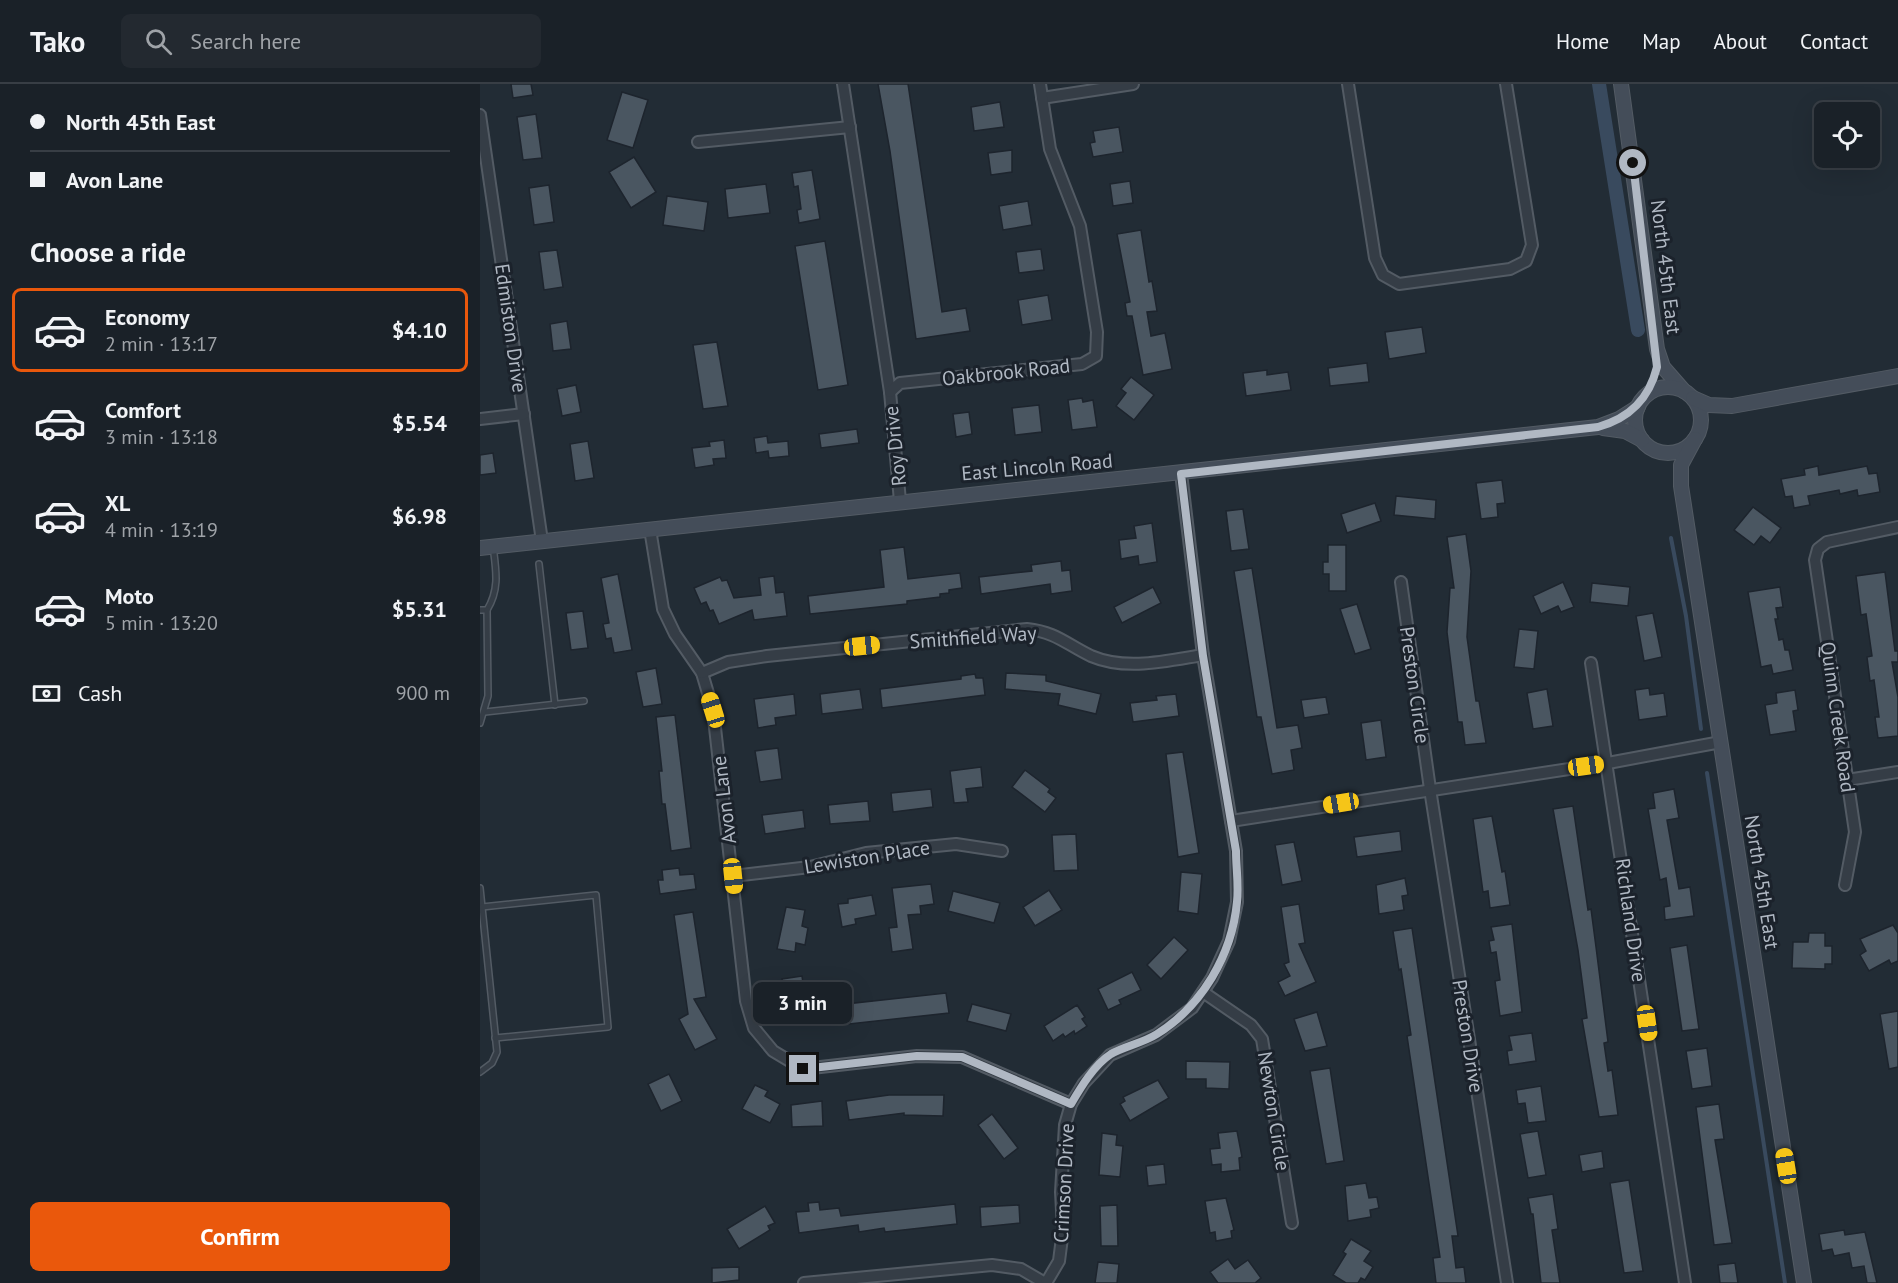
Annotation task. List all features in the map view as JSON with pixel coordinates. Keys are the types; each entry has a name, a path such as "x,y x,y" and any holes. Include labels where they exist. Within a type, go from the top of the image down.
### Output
{"main road":[{"name":"North 45th East","path":"1621,84 1657,349 1663,367 1689,395"},
{"name":"North 45th East","path":"1641,402 1653,382 1657,349"},
{"path":"1732,406 1719,412 1678,451 1657,451 1642,440 1635,424 1641,402 1663,388 1689,395 1709,405 1732,406 1898,376"},
{"path":"1689,395 1699,408 1697,434"},
{"name":"East Lincoln Road","path":"487,547 900,501 1181,474 1598,427 1619,420 1641,402"},
{"name":"East Lincoln Road","path":"1598,427 1625,431 1642,440"},
{"name":"North 45th East","path":"1697,434 1681,465 1681,486 1804,1283"},
{"name":"North 45th East","path":"1657,451 1672,466 1681,486"}],"street":[{"name":"Roy Drive","path":"843,84 890,392 900,501"},
{"name":"Oakbrook Road","path":"890,392 900,383 1082,364 1096,356 1097,332 1080,226 1050,149 1040,84"},
{"path":"1042,98 1132,84"},
{"path":"1348,84 1375,258 1383,275 1399,284 1510,269 1527,261 1532,245 1506,84"},
{"name":"Edmiston Drive","path":"480,115 542,541"},
{"path":"698,142 850,127"},
{"path":"480,419 524,414"},
{"name":"Crimson Drive","path":"1045,1283 1059,1261 1063,1230 1061,1192 1065,1125 1071,1104 1084,1083 1110,1055 1156,1035 1192,1008 1203,992 1228,941 1237,902 1236,851 1203,656 1181,474"},
{"name":"Quinn Creek Road","path":"1845,885 1855,832 1816,570 1818,549 1827,542 1898,527"},
{"name":"Avon Lane","path":"650,529 663,609 675,634 702,673 713,710 746,1001 754,1028 773,1051 803,1069 917,1056 962,1057 1071,1104"},
{"name":"Preston Circle","path":"1401,582 1430,789"},
{"name":"Smithfield Way","path":"702,673 728,662 768,656 1027,629 1048,631 1093,656 1118,663 1145,664 1203,656"},
{"name":"Richland Drive","path":"1591,663 1608,763 1685,1283"},
{"path":"1231,821 1608,763 1721,742"},
{"path":"1847,780 1898,772"},
{"name":"Preston Drive","path":"1430,789 1508,1283"},
{"name":"Lewiston Place","path":"733,876 810,867 866,853 956,844 1002,851"},
{"name":"Newton Circle","path":"1203,992 1251,1024 1262,1039 1292,1223"},
{"path":"804,1283 992,1265 1021,1269 1045,1283"}],"lane":[{"path":"480,723 485,712 488,653 487,610 495,597 497,586 487,547"},
{"path":"539,564 555,705"},
{"path":"480,610 487,610"},
{"path":"480,654 488,653"},
{"path":"485,712 584,701"},
{"path":"480,888 497,1052 492,1063 480,1072"},
{"path":"482,907 596,896 608,1027 495,1038"}],"building":[{"path":"511,84 531,84 533,95 513,98"},
{"path":"878,84 908,84 942,312 966,308 970,331 916,339 890,151"},
{"path":"622,92 648,100 633,148 607,140"},
{"path":"1000,102 1004,127 974,131 971,107"},
{"path":"536,114 542,158 523,160 517,117"},
{"path":"1119,127 1123,152 1093,157 1090,143 1095,142 1093,131"},
{"path":"1012,150 1012,172 991,175 988,153"},
{"path":"634,157 656,192 631,208 609,172"},
{"path":"812,170 820,219 799,223 797,210 801,209 798,186 794,187 792,173"},
{"path":"1130,181 1133,203 1113,206 1110,184"},
{"path":"766,184 770,213 728,218 725,189"},
{"path":"549,185 554,222 534,225 529,188"},
{"path":"667,196 708,202 704,231 663,225"},
{"path":"1028,201 1032,225 1003,230 999,206"},
{"path":"1141,230 1149,282 1152,281 1157,311 1147,312 1151,336 1165,333 1172,369 1143,375 1132,316 1127,316 1125,303 1130,302 1117,234"},
{"path":"825,241 848,385 818,390 795,246"},
{"path":"1041,249 1044,270 1019,273 1016,252"},
{"path":"557,250 563,287 544,290 539,252"},
{"path":"1048,295 1052,320 1022,325 1018,300"},
{"path":"567,321 571,349 553,351 550,324"},
{"path":"1422,327 1426,353 1389,359 1385,332"},
{"path":"717,342 728,406 703,409 693,345"},
{"path":"1367,363 1369,382 1330,386 1328,368"},
{"path":"1267,370 1267,375 1288,372 1291,390 1246,396 1243,373"},
{"path":"1131,377 1154,395 1134,420 1116,406 1126,393 1121,389"},
{"path":"576,385 581,412 562,416 557,389"},
{"path":"1082,398 1083,402 1093,400 1097,427 1072,430 1068,400"},
{"path":"1039,405 1042,432 1015,435 1012,408"},
{"path":"969,412 972,434 956,437 953,414"},
{"path":"857,429 859,443 821,448 819,434"},
{"path":"767,436 768,443 788,441 789,456 769,458 768,451 756,453 754,438"},
{"path":"724,440 726,458 713,459 714,465 695,468 692,448 710,446 709,442"},
{"path":"588,441 594,478 575,481 570,444"},
{"path":"493,453 496,473 480,475 480,455"},
{"path":"1818,466 1819,475 1867,466 1869,474 1877,473 1880,492 1858,496 1857,490 1840,494 1839,490 1808,496 1810,505 1794,508 1792,496 1785,497 1781,479 1805,475 1804,469"},
{"path":"1502,480 1505,503 1497,504 1498,517 1481,519 1476,483"},
{"path":"1396,496 1436,500 1435,519 1394,515"},
{"path":"1375,503 1381,521 1347,533 1341,514"},
{"path":"1753,507 1781,528 1770,543 1761,536 1754,545 1734,530"},
{"path":"1243,509 1249,549 1231,551 1226,511"},
{"path":"1152,523 1157,562 1139,565 1138,556 1121,559 1119,540 1136,538 1134,526"},
{"path":"1466,534 1471,571 1467,637 1476,701 1479,701 1486,743 1465,745 1462,722 1458,722 1447,632 1450,588 1454,588 1447,537"},
{"path":"1328,545 1346,545 1346,591 1329,591 1329,574 1323,574 1323,562 1328,562"},
{"path":"904,547 908,579 960,573 962,588 949,590 949,593 940,594 940,597 907,601 907,604 810,614 808,596 884,587 880,550"},
{"path":"1061,561 1062,571 1070,570 1072,591 1051,594 1050,584 981,594 979,577 1032,571 1031,565"},
{"path":"1252,568 1277,728 1298,725 1302,748 1291,750 1294,770 1272,774 1261,717 1257,717 1234,571"},
{"path":"1885,572 1895,651 1898,651 1898,662 1892,662 1898,697 1898,736 1878,738 1875,717 1879,717 1874,680 1870,681 1867,657 1872,656 1866,614 1861,615 1856,576"},
{"path":"618,574 632,650 614,653 611,638 606,639 603,624 609,623 601,578"},
{"path":"774,576 776,593 784,592 787,616 754,620 752,610 719,624 713,610 710,611 706,602 701,604 694,588 720,577 722,581 727,580 734,598 761,595 759,578"},
{"path":"1563,582 1574,607 1561,612 1558,606 1541,614 1533,596"},
{"path":"1592,583 1630,587 1628,606 1590,602"},
{"path":"1153,587 1161,603 1122,623 1114,607"},
{"path":"1780,587 1783,607 1776,608 1778,619 1775,619 1779,640 1783,639 1785,650 1789,650 1793,670 1773,674 1771,665 1761,667 1748,592"},
{"path":"1357,604 1371,649 1355,654 1340,609"},
{"path":"583,611 588,648 571,650 566,613"},
{"path":"1653,613 1662,657 1644,661 1636,616"},
{"path":"1519,629 1538,631 1534,669 1514,667"},
{"path":"656,668 662,704 643,707 636,672"},
{"path":"1006,673 1046,675 1046,681 1101,694 1096,714 1058,705 1060,694 1005,689"},
{"path":"975,674 976,678 983,678 985,695 882,708 880,689 961,679 961,676"},
{"path":"1649,688 1650,695 1664,693 1667,716 1639,720 1635,690"},
{"path":"860,689 863,709 822,714 820,694"},
{"path":"1547,689 1553,726 1533,729 1527,693"},
{"path":"1795,690 1798,710 1793,711 1796,731 1770,735 1765,705 1777,703 1776,693"},
{"path":"794,694 796,715 775,718 776,725 758,728 754,699"},
{"path":"1176,694 1179,716 1133,722 1130,703 1157,700 1156,696"},
{"path":"1326,697 1329,714 1304,718 1301,700"},
{"path":"675,715 691,848 671,851 665,804 662,804 659,771 662,771 656,717"},
{"path":"1381,720 1386,757 1366,760 1361,723"},
{"path":"778,748 782,779 760,782 755,751"},
{"path":"1183,752 1199,853 1178,857 1166,754"},
{"path":"981,767 983,787 966,789 968,802 954,803 950,771"},
{"path":"1025,770 1050,789 1048,792 1056,798 1045,812 1012,787"},
{"path":"931,789 933,807 893,812 891,793"},
{"path":"1674,789 1679,818 1667,820 1679,889 1690,887 1694,916 1665,920 1664,907 1670,906 1666,878 1660,880 1648,809 1655,808 1653,793"},
{"path":"868,801 870,821 830,824 828,805"},
{"path":"1573,806 1588,910 1591,909 1608,1042 1604,1043 1608,1071 1612,1070 1618,1115 1599,1117 1582,1019 1587,1018 1578,950 1553,809"},
{"path":"803,810 805,828 765,834 762,815"},
{"path":"1492,816 1502,872 1505,871 1510,905 1490,908 1488,891 1483,892 1473,819"},
{"path":"1400,831 1402,851 1357,857 1354,837"},
{"path":"1076,834 1078,870 1054,871 1052,835"},
{"path":"1294,842 1302,881 1282,885 1275,845"},
{"path":"679,868 680,875 694,874 696,889 660,894 658,880 663,880 662,870"},
{"path":"1181,872 1202,874 1198,914 1178,911"},
{"path":"1405,878 1408,895 1402,896 1404,910 1379,914 1376,885"},
{"path":"931,884 934,904 920,906 921,914 908,915 913,949 892,952 889,928 897,927 892,888"},
{"path":"1049,890 1062,910 1035,926 1023,907"},
{"path":"953,891 1000,903 994,923 948,911"},
{"path":"872,895 876,915 855,919 856,924 842,927 838,904 848,903 848,899"},
{"path":"1299,904 1305,943 1299,944 1316,982 1285,996 1278,982 1290,976 1284,964 1289,962 1281,907"},
{"path":"786,907 805,910 802,926 808,928 805,945 796,943 795,952 777,949"},
{"path":"693,912 706,997 694,999 717,1039 695,1050 679,1019 688,1014 674,915"},
{"path":"1512,924 1522,1012 1500,1016 1495,981 1500,980 1496,952 1491,953 1489,941 1494,940 1491,927"},
{"path":"1893,925 1898,933 1898,961 1891,964 1889,960 1869,971 1860,955 1866,951 1860,939"},
{"path":"1412,928 1458,1236 1452,1236 1456,1268 1464,1267 1466,1283 1436,1283 1433,1258 1440,1257 1407,1036 1411,1035 1393,931"},
{"path":"1809,933 1825,933 1825,946 1832,946 1832,964 1825,964 1825,969 1792,968 1793,942 1808,942"},
{"path":"1174,937 1188,950 1161,979 1147,965"},
{"path":"1687,945 1699,1029 1682,1031 1670,948"},
{"path":"1132,972 1141,990 1119,1000 1121,1004 1108,1010 1098,989"},
{"path":"802,976 807,1013 789,1015 782,979"},
{"path":"946,993 949,1013 849,1024 846,1004"},
{"path":"972,1004 1011,1014 1006,1031 967,1021"},
{"path":"1077,1005 1085,1017 1082,1019 1087,1026 1075,1034 1074,1031 1065,1037 1063,1034 1053,1041 1044,1026"},
{"path":"1898,1011 1898,1067 1889,1069 1880,1014"},
{"path":"1317,1012 1327,1046 1305,1051 1294,1019"},
{"path":"1532,1033 1536,1061 1509,1065 1507,1051 1512,1050 1509,1036"},
{"path":"1707,1048 1712,1086 1692,1089 1686,1051"},
{"path":"1186,1061 1230,1062 1229,1089 1206,1088 1206,1079 1186,1079"},
{"path":"1330,1068 1344,1161 1326,1164 1310,1071"},
{"path":"669,1074 682,1101 661,1111 648,1084"},
{"path":"1158,1080 1169,1098 1130,1121 1120,1104 1125,1101 1123,1097"},
{"path":"755,1085 768,1091 765,1096 780,1104 770,1123 742,1109"},
{"path":"1541,1086 1546,1121 1528,1123 1525,1103 1518,1104 1516,1090"},
{"path":"889,1095 944,1095 943,1116 904,1115 904,1113 849,1120 846,1101"},
{"path":"822,1101 823,1126 792,1127 791,1105"},
{"path":"1719,1104 1724,1139 1715,1140 1732,1243 1714,1245 1696,1107"},
{"path":"992,1114 1018,1148 1004,1159 978,1125"},
{"path":"1237,1131 1242,1157 1239,1158 1240,1170 1221,1172 1221,1164 1212,1165 1210,1149 1220,1148 1218,1133"},
{"path":"1538,1131 1546,1175 1528,1178 1520,1134"},
{"path":"1102,1133 1117,1135 1116,1145 1123,1146 1120,1177 1099,1175"},
{"path":"1602,1151 1604,1168 1582,1172 1579,1155"},
{"path":"1164,1164 1166,1184 1148,1186 1146,1166"},
{"path":"1629,1180 1643,1271 1624,1273 1610,1183"},
{"path":"1366,1183 1369,1198 1377,1197 1379,1208 1370,1210 1371,1217 1348,1221 1345,1186"},
{"path":"1553,1194 1558,1229 1552,1230 1560,1283 1541,1283 1533,1214 1531,1214 1528,1198"},
{"path":"1226,1198 1234,1230 1231,1231 1232,1238 1216,1241 1215,1232 1210,1233 1205,1201"},
{"path":"819,1202 820,1210 839,1208 841,1216 955,1204 957,1224 885,1232 884,1228 859,1232 858,1225 799,1233 796,1212 809,1211 808,1203"},
{"path":"1019,1205 1020,1223 981,1227 980,1207"},
{"path":"1117,1205 1118,1246 1101,1246 1100,1206"},
{"path":"765,1206 775,1223 768,1226 770,1230 739,1249 727,1229"},
{"path":"1844,1230 1845,1235 1865,1232 1877,1283 1867,1283 1864,1266 1852,1268 1849,1253 1834,1256 1832,1249 1822,1251 1819,1234"},
{"path":"1351,1239 1371,1251 1364,1261 1373,1267 1365,1280 1361,1278 1358,1283 1346,1283 1333,1275 1346,1254 1343,1252"},
{"path":"1228,1259 1235,1269 1248,1260 1261,1278 1255,1283 1218,1283 1210,1272"},
{"path":"1098,1262 1119,1264 1117,1283 1095,1283"},
{"path":"1735,1263 1738,1283 1720,1283 1718,1265"},
{"path":"739,1267 739,1280 712,1283 712,1268"}],"waterway":[{"path":"1599,84 1638,330"},
{"path":"1671,538 1686,616 1701,729"},
{"path":"1707,773 1785,1283"}],"route":[{"path":"803,1069 917,1056 962,1057 1071,1104 1084,1083 1110,1055 1156,1035 1192,1008 1212,978 1228,941 1237,902 1236,851 1203,656 1181,474 1466,444 1598,427 1629,414 1644,398 1653,382 1657,367 1657,349 1649,305 1633,163"}]}
